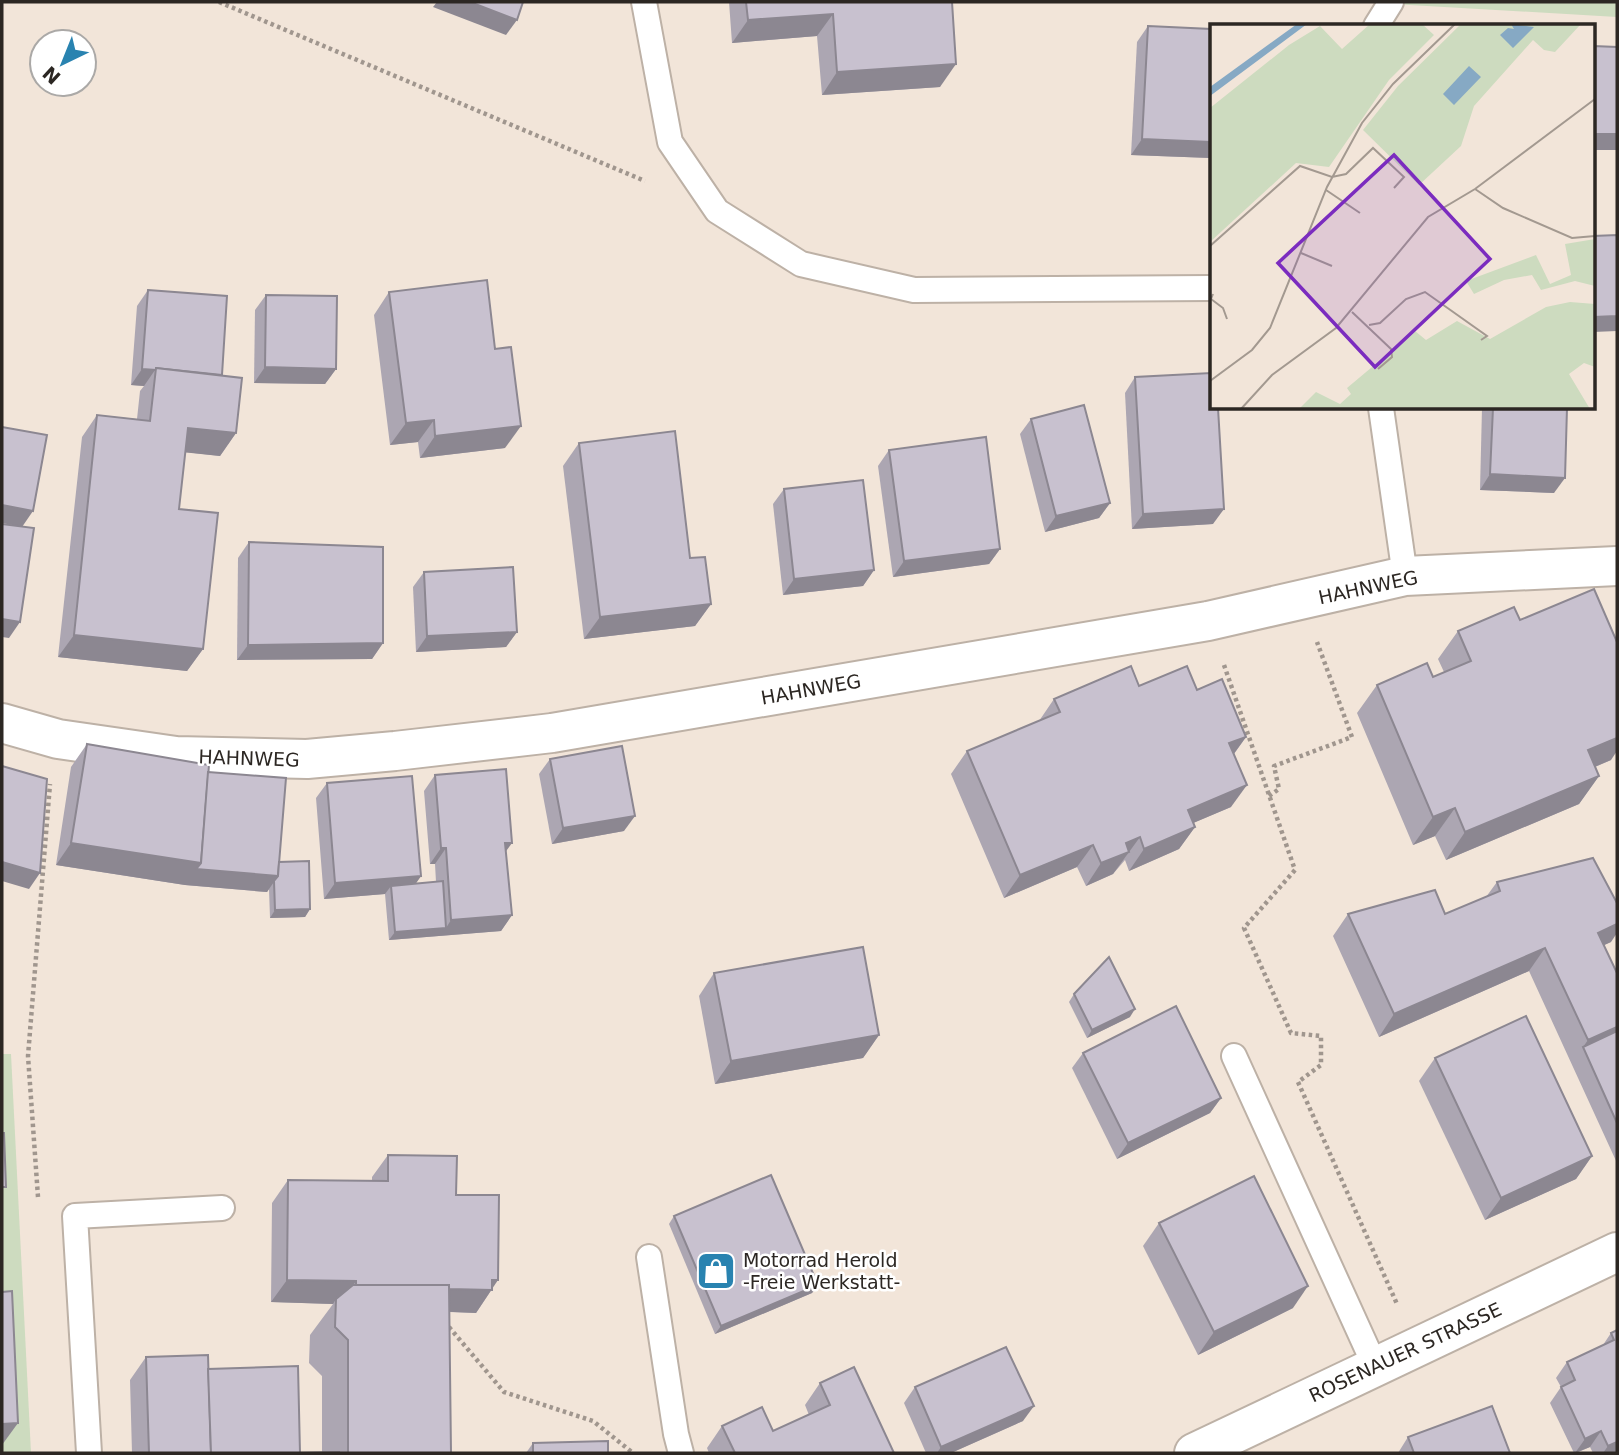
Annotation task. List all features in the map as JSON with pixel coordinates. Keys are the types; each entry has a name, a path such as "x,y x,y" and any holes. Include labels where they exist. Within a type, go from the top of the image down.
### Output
{"street":[{"name":"HAHNWEG","path":"2,723 58,738 176,756 307,760 552,733 1208,621 1405,576 1617,566"},
{"name":"ROSENAUER STRASSE","path":"1194,1453 1617,1252"}],"lane":[{"path":"644,2 670,142 717,211 800,264 914,290 1210,288"},
{"path":"1377,24 1391,2"},
{"path":"1381,410 1405,576"},
{"path":"1234,1056 1376,1366"},
{"path":"89,1453 75,1216 222,1208"},
{"path":"649,1257 681,1453"}],"path":[{"path":"219,2 717,211"},
{"path":"1269,796 1279,789 1274,766 1352,737 1302,601"},
{"path":"1234,692 1295,870 1244,928 1291,1033 1321,1036 1321,1065 1298,1083 1416,1346"},
{"path":"39,1211 28,1056 47,798"},
{"path":"449,1327 504,1392 593,1421 633,1453"}],"green space":[{"path":"1358,2 1617,2 1617,17"},
{"path":"2,1054 11,1054 31,1453 2,1453"}],"building":[{"path":"470,2 523,2 517,20"},
{"path":"746,2 952,2 956,64 837,72 833,14 748,20"},
{"path":"1148,26 1210,29 1210,142 1142,139"},
{"path":"1594,46 1617,47 1617,134 1594,134"},
{"path":"1617,235 1617,316 1594,317 1594,236"},
{"path":"487,280 495,349 511,347 521,426 435,436 434,420 406,423 389,292"},
{"path":"148,290 227,296 222,375 142,369"},
{"path":"266,295 337,296 336,369 265,367"},
{"path":"156,368 242,378 236,433 188,428 179,509 218,513 203,649 74,635 97,415 150,421"},
{"path":"1210,373 1210,410 1218,410 1224,509 1143,514 1135,377"},
{"path":"1084,405 1110,503 1056,516 1031,419"},
{"path":"1493,410 1567,410 1565,478 1490,474"},
{"path":"2,427 47,435 33,511 2,505"},
{"path":"675,431 690,558 705,557 711,604 600,617 579,443"},
{"path":"986,437 1000,549 904,561 889,450"},
{"path":"863,480 874,570 794,579 784,489"},
{"path":"2,524 34,528 20,622 2,619"},
{"path":"249,542 383,547 383,643 248,645"},
{"path":"513,567 517,632 427,636 424,572"},
{"path":"1594,589 1617,642 1617,738 1588,750 1599,776 1465,832 1455,808 1433,817 1377,685 1427,663 1433,677 1471,661 1458,631 1514,607 1520,620"},
{"path":"1131,666 1139,686 1187,666 1197,690 1222,679 1246,737 1229,743 1247,785 1188,810 1195,827 1144,849 1140,837 1126,843 1129,852 1101,863 1093,845 1020,875 967,751 1060,712 1054,699"},
{"path":"87,744 209,765 201,863 71,843"},
{"path":"622,746 635,816 563,828 550,759"},
{"path":"2,766 47,779 40,873 2,862"},
{"path":"506,769 512,843 505,843 512,915 451,920 446,848 441,848 435,775"},
{"path":"208,772 286,778 278,876 196,869 201,863"},
{"path":"412,776 421,876 335,883 327,783"},
{"path":"1593,858 1617,903 1617,924 1598,933 1617,973 1617,1027 1588,1040 1545,948 1394,1014 1348,914 1435,890 1445,914 1500,891 1497,882"},
{"path":"309,861 310,909 275,910 274,881 278,876 279,862"},
{"path":"443,881 446,928 395,932 391,886"},
{"path":"863,947 879,1035 731,1061 714,973"},
{"path":"1109,957 1135,1009 1092,1030 1074,994"},
{"path":"1176,1006 1221,1098 1128,1143 1083,1053"},
{"path":"1526,1016 1592,1156 1501,1198 1435,1058"},
{"path":"1617,1031 1617,1123 1583,1047"},
{"path":"4,1133 6,1187 2,1187"},
{"path":"388,1155 457,1156 456,1195 499,1195 498,1280 492,1280 492,1290 449,1289 449,1285 356,1285 356,1281 287,1280 288,1180 388,1181"},
{"path":"771,1175 818,1285 721,1326 674,1216"},
{"path":"1254,1176 1308,1286 1214,1332 1159,1223"},
{"path":"353,1285 449,1285 451,1453 348,1453 348,1340 335,1327 336,1299"},
{"path":"12,1291 18,1423 2,1424 2,1292"},
{"path":"1617,1330 1617,1442 1608,1446 1601,1431 1585,1439 1561,1387 1575,1380 1567,1362 1614,1340 1611,1333"},
{"path":"1006,1347 1034,1406 941,1447 915,1387"},
{"path":"208,1355 211,1453 149,1453 146,1357"},
{"path":"298,1366 300,1453 211,1453 208,1369"},
{"path":"854,1367 894,1453 735,1453 722,1426 762,1407 773,1431 830,1405 820,1383"},
{"path":"1492,1406 1510,1453 1414,1453 1408,1437"},
{"path":"608,1441 608,1453 533,1453 533,1443"}],"place":[{"name":"Motorrad Herold -Freie Werkstatt-","path":"716,1271"}]}
